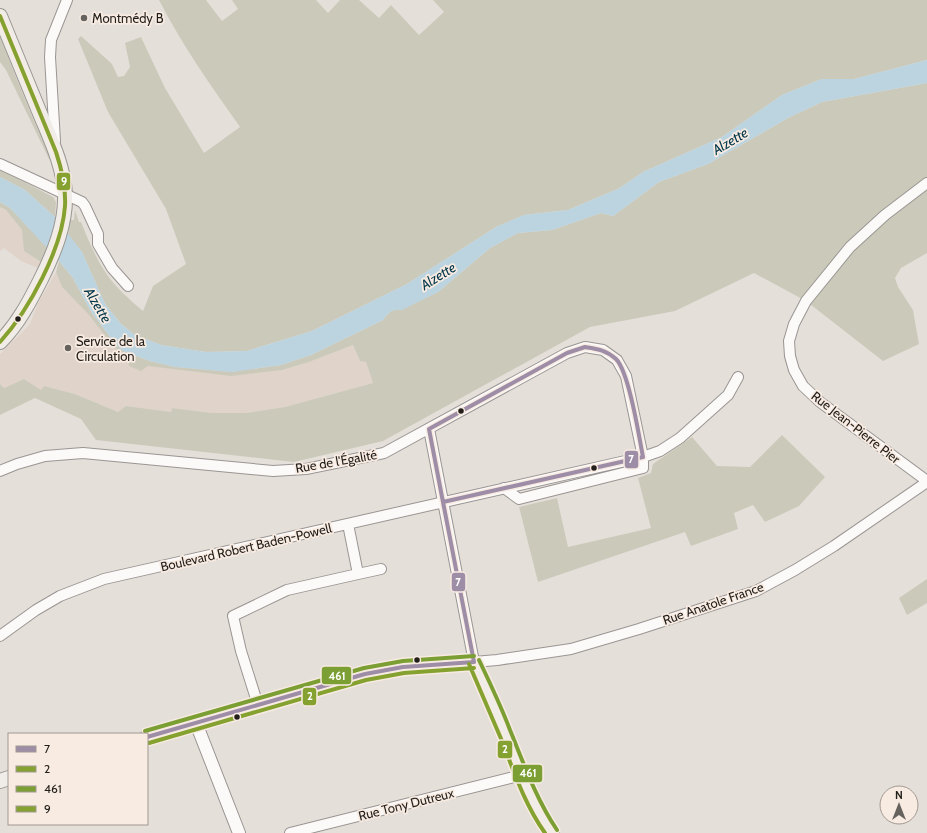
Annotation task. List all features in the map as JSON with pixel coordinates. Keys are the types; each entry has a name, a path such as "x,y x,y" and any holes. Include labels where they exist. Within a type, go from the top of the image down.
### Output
{"main road":[{"path":"0,16 56,152 63,177 65,195 63,219 57,243 48,265 33,296 7,335 0,342"},
{"path":"148,737 365,674 403,667 474,662 533,804 552,833"}],"street":[{"path":"56,152 50,57 51,40 67,0"},
{"path":"0,164 82,202 98,234 98,244 112,268 128,286"},
{"name":"Rue Jean-Pierre Pier","path":"927,183 885,215 850,247 806,301 794,324 789,341 790,356 794,370 803,386 820,402 927,481"},
{"name":"Rue de l'Égalité","path":"0,471 17,464 45,456 83,453 273,471 306,469 384,453 567,353 585,347 603,350 617,360 626,376 643,457"},
{"path":"643,457 660,451 680,438 728,395 738,377"},
{"path":"429,429 474,662"},
{"name":"Boulevard Robert Baden-Powell","path":"0,636 36,610 60,596 104,579 504,488 519,499 643,468 643,457"},
{"name":"Rue Anatole France","path":"474,662 571,649 639,629 756,590 795,570 821,554 860,529 927,481"},
{"path":"348,524 358,574"},
{"path":"258,705 241,651 233,616 287,590 381,569"},
{"path":"196,722 239,833"},
{"name":"Rue Tony Dutreux","path":"290,833 522,775"}],"shaded area":[{"path":"159,0 206,0 222,21 238,9 232,0 316,0 328,13 340,0 359,0 379,18 391,5 419,35 444,12 433,0 927,0 927,60 854,79 822,79 782,95 722,137 643,172 620,188 568,210 524,215 496,227 407,284 312,331 247,351 206,352 161,345 135,335 121,324 105,304 82,252 68,235 70,220 74,220 75,210 79,222 81,222 95,254 106,273 118,288 143,311 153,286 186,264 166,209 108,112 78,39 81,36 112,64 118,77 124,76 130,67 125,43 141,37 165,88 204,153 240,127 187,49"},
{"path":"0,36 50,159 6,70 0,62"},
{"path":"927,83 927,253 901,268 895,278 898,287 913,310 919,344 883,361 806,301 754,273 675,311 590,327 383,441 294,462 96,440 81,419 35,398 0,415 0,384 4,388 24,379 41,390 44,386 75,394 118,412 126,406 171,412 172,408 212,413 246,413 285,407 373,383 366,362 360,361 353,345 309,362 282,370 231,376 148,366 141,371 129,366 128,358 123,357 88,314 62,287 56,272 59,261 73,278 90,310 116,345 124,351 150,361 175,367 232,372 281,365 311,355 383,320 393,310 402,309 438,292 490,248 518,233 552,230 601,213 613,216 659,182 708,164 788,118 822,102"},
{"path":"0,169 53,197 56,202 55,217 25,190 0,177"},
{"path":"0,202 10,208 47,247 41,262 24,251 22,230 6,210 0,207"},
{"path":"0,207 6,210 22,230 25,251 41,262 38,268 21,261 4,248 0,251"},
{"path":"56,272 62,287 88,314 123,357 148,366 282,370 309,362 353,345 360,361 366,362 373,383 285,407 246,413 212,413 172,408 171,412 126,406 118,412 75,394 44,386 41,390 24,379 4,388 0,384 0,354 30,324 38,303"},
{"path":"782,435 825,477 799,506 765,522 753,505 734,513 738,529 691,546 685,532 538,582 519,507 557,498 568,547 651,528 638,478 651,473 653,464 692,437 717,466 750,467"},
{"path":"927,579 927,603 907,615 899,598"}],"water":[{"name":"Alzette","path":"927,60 927,83 822,102 788,118 708,164 659,182 613,216 601,213 552,230 518,233 490,248 438,292 402,310 391,312 383,320 311,355 281,365 232,372 175,367 150,361 123,351 116,345 90,310 73,278 59,261 10,208 0,202 0,177 25,190 55,217 82,252 105,304 121,324 135,335 161,345 206,352 247,351 312,331 407,284 496,227 524,215 568,210 620,188 643,172 722,137 782,95 822,79 854,79"}],"transit line":[{"name":"9","path":"0,16 56,152 65,192 63,223 51,259 33,296 11,329 0,342"},
{"name":"7","path":"585,347 598,349 609,354 616,359 621,366 633,405 643,457 443,502 429,429 567,353 585,347"},
{"name":"7","path":"443,502 474,662"},
{"name":"461","path":"145,731 364,668 403,661 474,656"},
{"name":"461","path":"479,660 499,703 525,768 543,806 557,830"},
{"name":"7","path":"148,737 365,674 403,667 474,662"},
{"name":"2","path":"469,664 502,741 520,788 545,833"},
{"name":"2","path":"149,743 366,680 404,673 474,668"}],"place":[{"name":"Montmédy B","path":"84,18"},
{"name":"Service de la Circulation","path":"68,348"}]}
